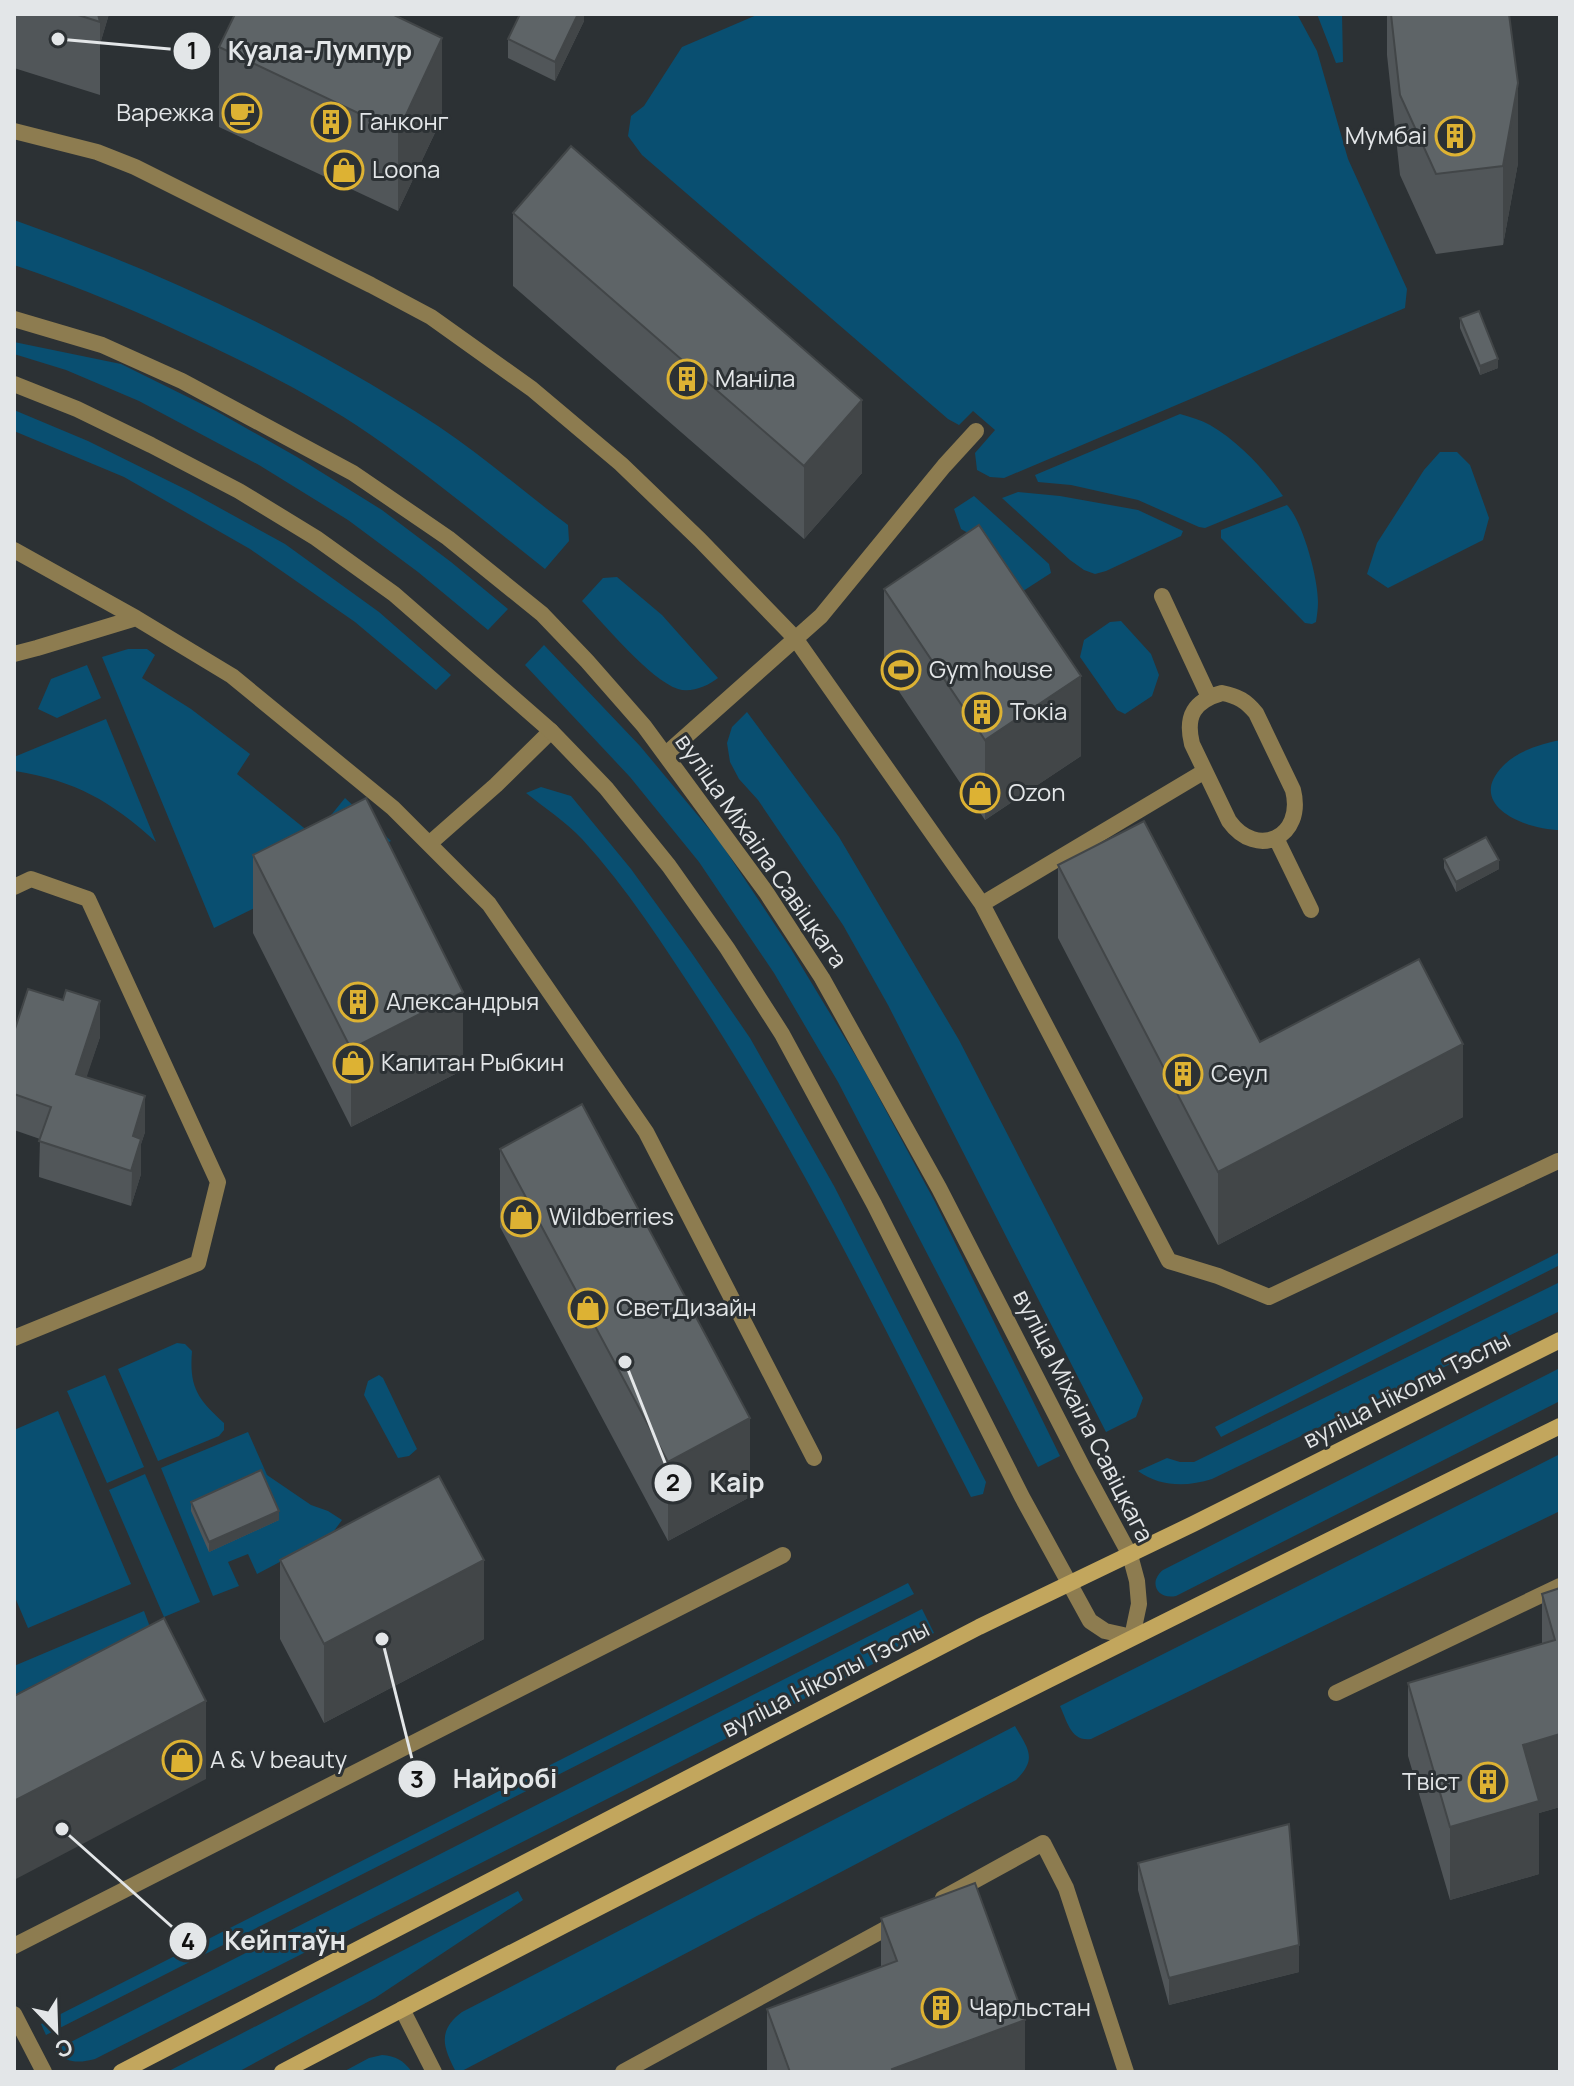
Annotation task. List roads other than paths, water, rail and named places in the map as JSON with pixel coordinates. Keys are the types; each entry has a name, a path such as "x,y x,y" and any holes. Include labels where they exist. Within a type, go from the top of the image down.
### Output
{"main road":[{"name":"вуліца Ніколы Тэслы","path":"121,2072 979,1627 1560,1340"},
{"path":"282,2072 1132,1637 1560,1426"}],"street":[{"path":"14,131 97,152 135,167 431,317 532,389 621,464 700,540 795,638 982,904 1169,1261 1218,1276 1269,1297 1558,1161"},
{"name":"вуліца Міхаіла Савіцкага","path":"14,319 102,345 182,381 365,481 448,538 542,614 587,661 666,754 766,892 830,991 939,1188 1130,1555 1139,1604 1132,1637"},
{"path":"14,384 77,409 151,445 239,491 316,538 394,594 551,731 606,788 669,866 782,1034 874,1204 1022,1497 1090,1621 1105,1631 1132,1637"},
{"path":"666,754 821,616 976,431"},
{"path":"14,550 232,676 393,808 489,904 646,1132 814,1458"},
{"path":"1162,596 1209,697"},
{"path":"14,654 136,618"},
{"path":"1222,693 1236,695 1248,703 1256,713 1293,790 1296,804 1294,817 1287,829 1276,838 1263,841 1249,839 1237,832 1192,744 1189,730 1191,717 1198,705 1209,697 1222,693"},
{"path":"429,844 551,731"},
{"path":"982,904 1205,771"},
{"path":"1276,838 1311,910"},
{"path":"14,887 31,879 88,899 218,1182 198,1263 14,1338"},
{"path":"14,1946 783,1555"},
{"path":"1336,1693 1560,1586"},
{"path":"935,1902 1043,1843 1066,1888 1126,2072"},
{"path":"623,2072 908,1917"},
{"path":"402,2009 434,2072"},
{"path":"14,2014 44,2072"}],"place":[{"name":"Куала-Лумпур","path":"58,39"},
{"name":"Варежка","path":"242,113"},
{"name":"Ганконг","path":"331,122"},
{"name":"Мумбаі","path":"1455,136"},
{"name":"Loona","path":"344,170"},
{"name":"Маніла","path":"687,379"},
{"name":"Gym house","path":"901,670"},
{"name":"Токіа","path":"982,712"},
{"name":"Ozon","path":"980,793"},
{"name":"Александрыя","path":"358,1002"},
{"name":"Капитан Рыбкин","path":"353,1063"},
{"name":"Сеул","path":"1183,1074"},
{"name":"Wildberries","path":"521,1217"},
{"name":"СветДизайн","path":"588,1308"},
{"name":"Каір","path":"625,1362"},
{"name":"Найробі","path":"382,1639"},
{"name":"A & V beauty","path":"182,1760"},
{"name":"Твіст","path":"1488,1782"},
{"name":"Кейптаўн","path":"62,1829"},
{"name":"Чарльстан","path":"941,2008"}]}
